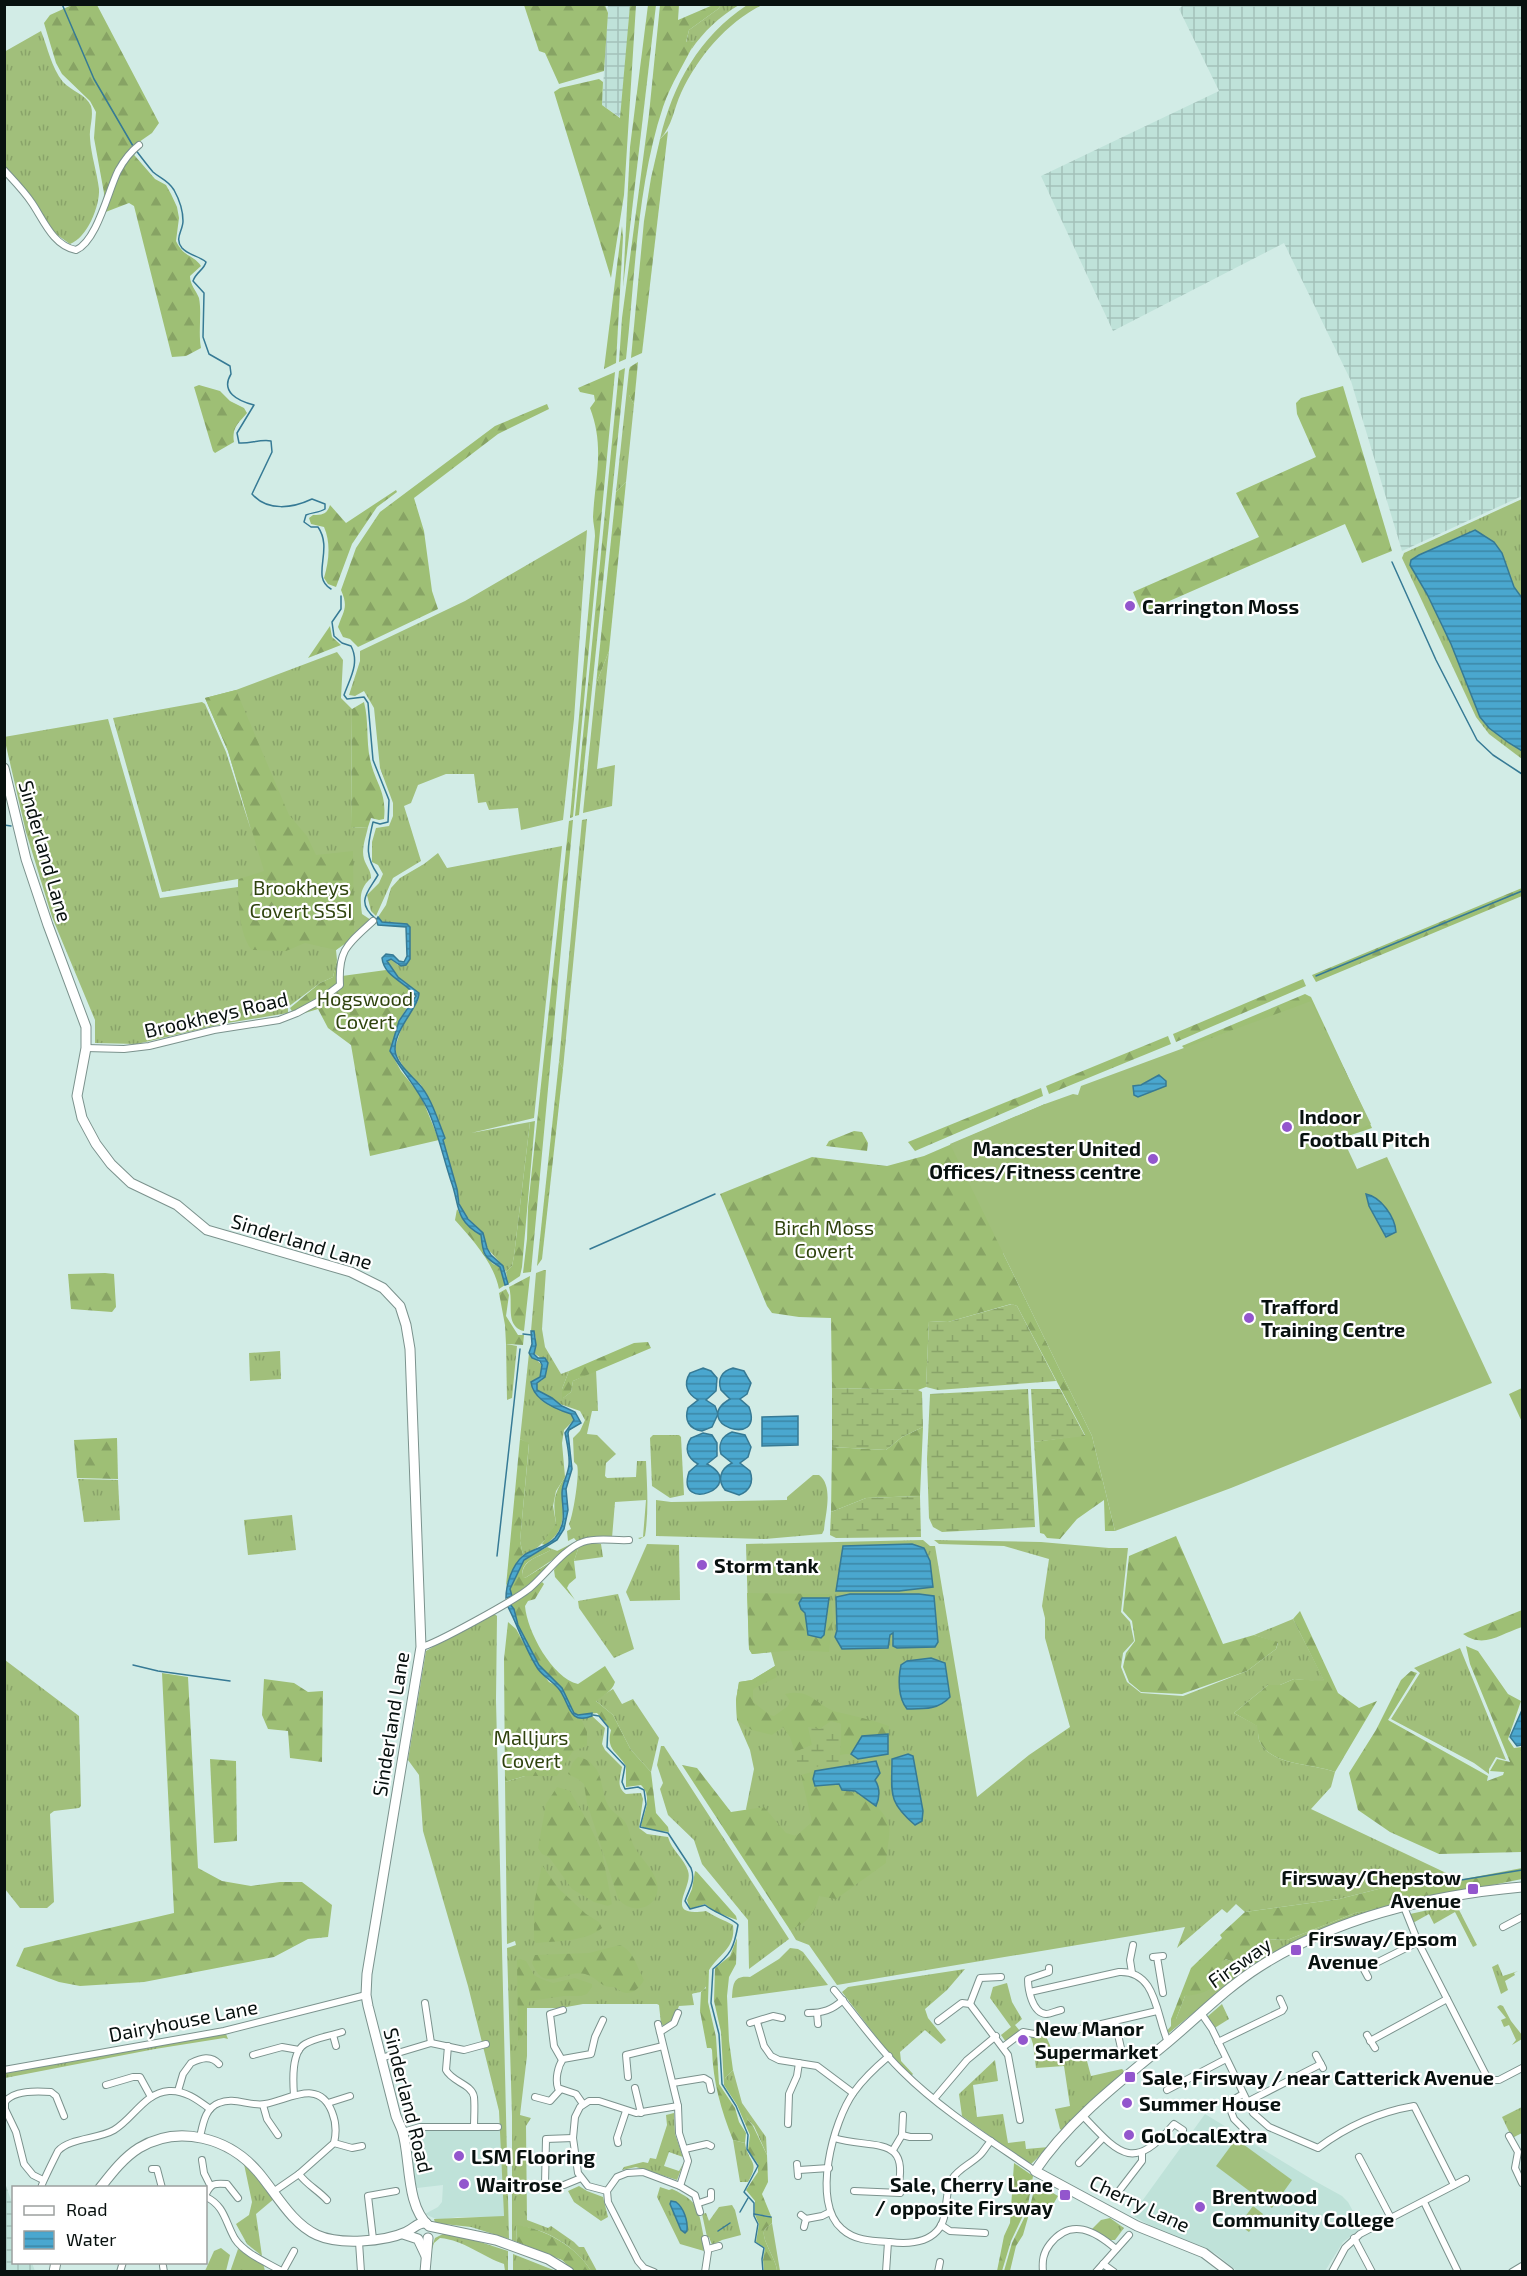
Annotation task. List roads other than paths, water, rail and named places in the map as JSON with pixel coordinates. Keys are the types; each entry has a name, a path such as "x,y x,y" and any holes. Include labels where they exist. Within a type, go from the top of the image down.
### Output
{"street":[{"path":"4,170 30,200 49,232 63,244 76,250 83,245 93,231 118,171 131,152 139,145"},
{"name":"Sinderland Lane","path":"4,768 26,860 86,1027 86,1048 77,1086 80,1113 96,1144 126,1179 144,1191 177,1205 214,1233 364,1277 383,1288 400,1306 406,1325 410,1349 421,1647 367,1974 366,1995"},
{"name":"Brookheys Road","path":"86,1048 124,1049 149,1046 214,1030 279,1020 297,1013 319,1001 340,985 343,952 346,945 373,921"},
{"path":"421,1647 517,1597 552,1568 570,1549 580,1543 591,1540 629,1540"},
{"name":"Firsway","path":"1035,2171 1061,2138 1083,2116 1168,2042 1243,1978 1290,1949 1340,1926 1404,1907 1466,1893 1522,1887"},
{"path":"1404,1907 1418,1942 1489,2078 1499,2080 1522,2068"},
{"path":"1503,1927 1522,1917"},
{"path":"1368,1977 1363,1967 1418,1942"},
{"path":"1132,1973 1130,1960 1133,1945"},
{"path":"1151,1989 1163,1990 1158,1956"},
{"path":"1049,1968 1049,1972 1028,1979 1030,1992 1035,2006 1042,2013 1061,2010"},
{"path":"1030,1992 1119,1972 1132,1973 1151,1989 1168,2042"},
{"path":"970,2004 978,1975 1000,1977"},
{"path":"834,1990 901,2070 934,2099 1035,2171"},
{"name":"Sinderland Road","path":"366,1995 396,2116 403,2132 422,2225 431,2232 425,2271"},
{"name":"Dairyhouse Lane","path":"4,2070 225,2031 366,1995"},
{"path":"1218,2042 1282,2011 1284,2008 1280,1999"},
{"path":"1375,2048 1369,2038 1448,1999"},
{"path":"808,2013 832,2009 843,2000"},
{"path":"426,2003 431,2043"},
{"path":"938,2021 962,2003 970,2004 996,2036 1012,2067 1020,2120"},
{"path":"777,2007 780,2017 754,2022 768,2053 779,2060 821,2068 853,2093"},
{"path":"562,2060 554,2046 550,2014 563,2010"},
{"path":"1003,2047 1023,2032 1034,2034 1057,2029 1076,2030 1157,2012"},
{"path":"660,2032 675,2021 678,2013"},
{"path":"817,2013 818,2024"},
{"path":"1202,2013 1253,2113 1263,2123 1318,2148 1357,2124 1389,2111 1414,2106 1454,2185"},
{"path":"583,2104 576,2094 560,2090 557,2084 560,2063 568,2057 591,2054 595,2037 603,2020"},
{"path":"675,2021 683,2024"},
{"path":"1115,2021 1122,2044"},
{"path":"658,2024 678,2106 679,2133 688,2162 681,2186"},
{"path":"294,2095 293,2085 299,2050 304,2045 342,2032"},
{"path":"333,2035 336,2046"},
{"path":"934,2099 967,2060 996,2036"},
{"path":"381,2058 431,2043 456,2049 470,2049 486,2044"},
{"path":"448,2046 446,2070 453,2079 468,2087 472,2093 474,2127"},
{"path":"628,2077 626,2055 663,2046"},
{"path":"253,2055 282,2047 299,2050"},
{"path":"1247,2102 1322,2066 1316,2055"},
{"path":"889,2056 867,2076 853,2093 841,2115 834,2139 827,2196 830,2212 841,2229 854,2237 888,2242 919,2241 937,2231 941,2224 948,2187 953,2177 979,2156 991,2141"},
{"path":"178,2091 183,2074 191,2062 207,2058 215,2059 219,2064"},
{"path":"1167,2090 1226,2059"},
{"path":"788,2125 789,2094 797,2076 799,2063"},
{"path":"106,2085 142,2074 151,2097"},
{"path":"673,2083 706,2078 711,2090"},
{"path":"43,2180 33,2175 24,2164 16,2133 5,2109 5,2102 10,2096 16,2094 51,2092 58,2087"},
{"path":"635,2088 641,2113"},
{"path":"535,2097 550,2100 560,2090"},
{"path":"41,2186 58,2151 64,2146 102,2136 114,2130 151,2097 168,2091 178,2091 188,2094 210,2109"},
{"path":"51,2092 56,2096 64,2116"},
{"path":"200,2137 204,2120 210,2109 219,2103 228,2101 263,2105 294,2095 311,2093 321,2095 328,2103 336,2126 334,2143 299,2174 273,2192"},
{"path":"1243,2094 1229,2106 1233,2123 1246,2130"},
{"path":"328,2103 350,2096"},
{"path":"607,2191 588,2186 577,2169 573,2138 575,2117 583,2104 589,2101 599,2101 627,2111 641,2113 678,2106"},
{"path":"263,2105 267,2119 278,2135"},
{"path":"618,2143 617,2138 627,2111"},
{"path":"893,2150 902,2135 902,2114"},
{"path":"1083,2116 1103,2138 1122,2151 1142,2152 1157,2145 1174,2124 1183,2130"},
{"path":"403,2132 420,2127 498,2127"},
{"path":"902,2135 929,2136"},
{"path":"102,2186 124,2160 138,2149 161,2139 176,2136 200,2137 221,2144 240,2155 259,2173 300,2223 308,2230 335,2241 359,2242 403,2234 422,2225 496,2240 560,2265 569,2271"},
{"path":"1509,2136 1518,2152 1515,2168 1522,2183"},
{"path":"573,2138 546,2139 542,2185 566,2184 581,2178"},
{"path":"1080,2163 1103,2138"},
{"path":"834,2139 885,2147 893,2150 900,2161 902,2169 898,2192 856,2194"},
{"path":"334,2143 352,2148 362,2146"},
{"path":"685,2148 707,2144 711,2146"},
{"path":"1119,2191 1142,2161 1142,2152"},
{"path":"1359,2157 1391,2218"},
{"path":"202,2160 204,2173 210,2185 207,2192"},
{"path":"798,2170 829,2168"},
{"path":"152,2169 157,2169 162,2186"},
{"name":"Cherry Lane","path":"1035,2171 1137,2226 1204,2253 1228,2271"},
{"path":"650,2271 638,2261 607,2198 607,2191 617,2176 635,2172 648,2173 681,2186 691,2191 699,2203 700,2212"},
{"path":"299,2174 327,2200"},
{"path":"1332,2271 1345,2248 1354,2238 1466,2179"},
{"path":"210,2185 227,2184 238,2198"},
{"path":"373,2239 368,2196 396,2191"},
{"path":"699,2203 711,2199 711,2192"},
{"path":"207,2196 222,2209 236,2239 244,2247 283,2271 294,2251"},
{"path":"1424,2202 1458,2271"},
{"path":"804,2227 803,2217 822,2216 830,2212"},
{"path":"941,2224 950,2230 985,2233"},
{"name":"Sinderland Road","path":"422,2225 414,2233 426,2256"},
{"path":"403,2234 422,2240 437,2231 446,2229"},
{"path":"1043,2271 1044,2255 1048,2247 1067,2230 1080,2229 1093,2233 1116,2249"},
{"path":"1096,2271 1128,2235"},
{"path":"1354,2238 1372,2271"},
{"path":"705,2239 708,2249 705,2271"},
{"path":"359,2242 361,2271"},
{"path":"886,2271 888,2242"},
{"path":"708,2249 719,2246"},
{"path":"1103,2264 1114,2271"},
{"path":"930,2266 939,2267"},
{"path":"1512,2271 1522,2266"}],"water":[{"path":"1475,530 1494,542 1502,553 1514,587 1522,598 1522,751 1489,728 1480,717 1451,644 1410,565 1411,560 1419,555"},
{"path":"378,917 382,922 407,924 410,927 410,959 406,965 401,966 391,959 387,961 398,977 419,993 399,1033 396,1041 396,1054 407,1072 423,1088 430,1102 445,1138 443,1140 459,1204 468,1219 483,1233 491,1255 503,1266 508,1284 505,1285 500,1267 485,1255 481,1235 466,1224 462,1218 428,1110 390,1051 399,1021 416,996 391,975 382,958 386,954 393,955 399,961 404,962 407,956 406,927 378,925 376,920"},
{"path":"1159,1075 1166,1081 1166,1086 1138,1097 1134,1095 1133,1086 1141,1085"},
{"path":"1366,1194 1377,1199 1386,1208 1393,1220 1396,1232 1386,1237 1369,1206"},
{"path":"531,1331 534,1331 536,1345 534,1354 538,1358 545,1358 548,1363 545,1377 537,1383 537,1390 575,1412 581,1423 568,1433 572,1469 566,1489 568,1510 564,1529 557,1540 524,1560 510,1589 512,1596 506,1598 510,1576 519,1560 555,1538 562,1526 562,1489 569,1461 565,1433 574,1420 571,1414 540,1399 533,1388 531,1382 540,1377 542,1365 529,1353 532,1344"},
{"path":"703,1368 711,1371 717,1378 716,1391 706,1400 715,1406 718,1414 712,1427 702,1431 691,1426 687,1420 688,1408 698,1400 691,1395 687,1385 690,1373"},
{"path":"733,1368 744,1371 751,1383 747,1394 740,1399 749,1407 751,1420 747,1427 739,1430 722,1423 718,1416 720,1408 730,1399 721,1390 720,1379 723,1373"},
{"path":"798,1416 798,1445 762,1446 762,1417"},
{"path":"732,1432 745,1435 751,1447 748,1457 740,1463 750,1471 751,1482 748,1489 739,1495 725,1490 721,1482 722,1472 732,1463 721,1454 721,1444 723,1438"},
{"path":"703,1433 712,1435 717,1443 717,1456 707,1464 718,1472 720,1481 716,1488 700,1494 692,1492 687,1485 689,1472 698,1464 691,1459 687,1449 691,1438"},
{"path":"912,1544 924,1548 930,1561 933,1587 899,1591 836,1591 843,1546"},
{"path":"850,1594 934,1596 938,1642 935,1647 897,1648 893,1646 893,1633 890,1635 888,1648 842,1649 835,1637 837,1630 836,1597"},
{"path":"802,1598 829,1598 824,1635 821,1638 808,1635 805,1613 799,1603"},
{"path":"510,1604 539,1665 562,1688 574,1713 578,1715 592,1713 592,1716 578,1718 573,1715 562,1693 538,1669 507,1605"},
{"path":"931,1658 945,1663 950,1697 936,1707 907,1709 900,1688 901,1665 907,1661"},
{"path":"1522,1710 1522,1745 1517,1746 1510,1737"},
{"path":"888,1734 888,1754 858,1759 851,1754 862,1736"},
{"path":"908,1754 913,1756 923,1811 922,1821 915,1825 895,1803 892,1788 892,1759"},
{"path":"876,1761 880,1773 875,1780 879,1793 876,1806 855,1791 842,1790 839,1784 815,1786 813,1779 815,1771"},
{"path":"671,2201 679,2205 685,2215 687,2231 685,2233 681,2230 670,2204"}],"waterway":[{"path":"62,4 94,79 133,146"},
{"path":"135,149 153,172 169,184 176,193 183,217 179,238 182,248 206,262 193,281 204,293 203,337 209,354 230,366 229,391 242,401 254,405 237,433 239,443 271,441 272,452 252,494 258,500 273,506 297,505 312,499 325,504 325,509 306,515 304,522 311,527 318,527 322,536 324,545 322,577 331,589"},
{"path":"1392,562 1436,660 1477,740 1493,755 1522,774"},
{"path":"341,596 341,609 332,622 334,636 342,643 351,646 355,658 344,695 347,699 364,697 368,703 373,760 389,800 388,822 380,824 373,822 369,844 369,856 378,875 367,892 365,902 366,907 376,919"},
{"path":"4,825 11,826"},
{"path":"1316,976 1522,891"},
{"path":"590,1249 715,1194"},
{"path":"523,1334 532,1335"},
{"path":"497,1556 520,1349"},
{"path":"133,1665 158,1671 230,1681"},
{"path":"593,1715 599,1716 608,1727 607,1747 625,1766 622,1782 625,1789 638,1787 644,1790 646,1804 640,1827 668,1833 691,1868 692,1881 685,1901 690,1909 705,1905 738,1925 731,1950 713,1969 711,2003 719,2034 722,2084 736,2106 748,2135 747,2149 758,2166 744,2192 754,2203 754,2216 758,2224 755,2242 764,2248 763,2272"},
{"path":"1461,1880 1522,1870"},
{"path":"740,2212 748,2198"},
{"path":"754,2214 771,2217"},
{"path":"718,2231 730,2223"}],"place":[{"name":"Carrington Moss","path":"1130,606"},
{"name":"Indoor Football Pitch","path":"1287,1127"},
{"name":"Mancester United Offices/Fitness centre","path":"1153,1159"},
{"name":"Trafford Training Centre","path":"1249,1318"},
{"name":"Storm tank","path":"702,1565"},
{"name":"Firsway/Chepstow Avenue","path":"1473,1889"},
{"name":"Firsway/Epsom Avenue","path":"1296,1950"},
{"name":"New Manor Supermarket","path":"1023,2040"},
{"name":"Sale, Firsway / near Catterick Avenue","path":"1130,2077"},
{"name":"Summer House","path":"1127,2103"},
{"name":"GoLocalExtra","path":"1129,2135"},
{"name":"LSM Flooring","path":"459,2156"},
{"name":"Waitrose","path":"464,2184"},
{"name":"Sale, Cherry Lane / opposite Firsway","path":"1065,2195"},
{"name":"Brentwood Community College","path":"1200,2207"}],"park label":[{"name":"Brookheys Covert SSSI","path":"301,898"},
{"name":"Hogswood Covert","path":"365,1010"},
{"name":"Birch Moss Covert","path":"824,1238"},
{"name":"Malljurs Covert","path":"531,1748"}]}
